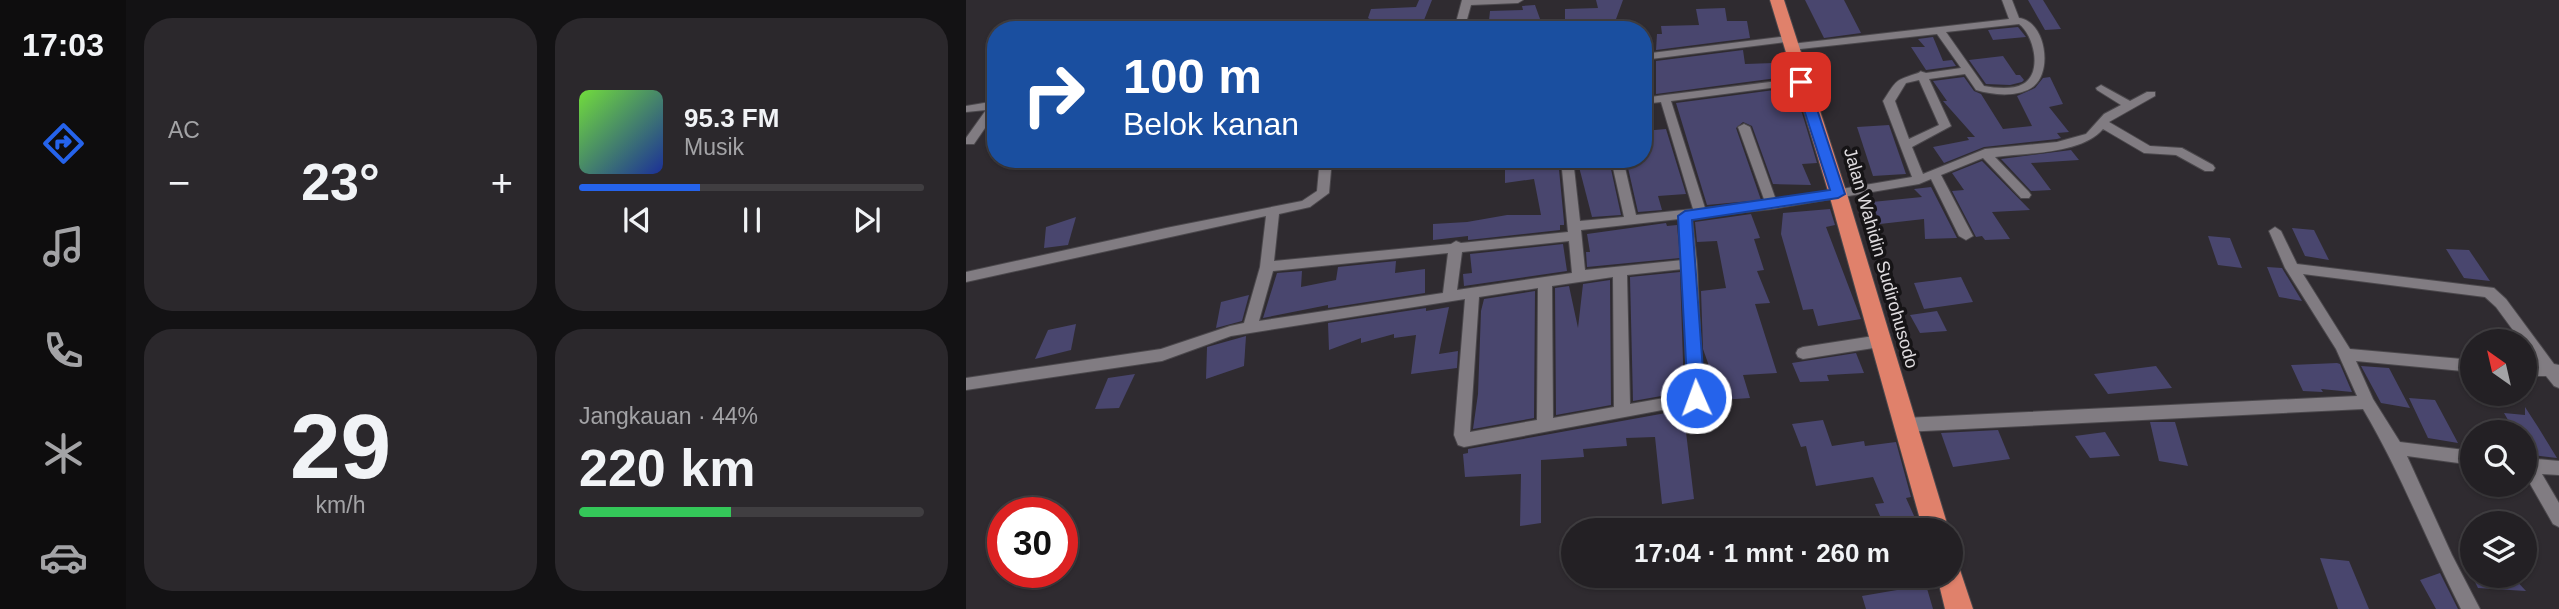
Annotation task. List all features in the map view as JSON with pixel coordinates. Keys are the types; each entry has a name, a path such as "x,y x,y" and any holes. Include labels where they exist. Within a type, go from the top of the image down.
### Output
{"highway":[{"name":"Jalan Wahidin Sudirohusodo","path":"1777,0 1838,194 1932,518"},
{"path":"1953,588 1959,609"}],"street":[{"path":"1461,21 1467,1 1518,0"},
{"path":"2007,0 2015,21"},
{"path":"1652,56 2015,21 2027,24 2037,45 2038,68 2033,81 2022,87 1987,90 1978,86 1939,29"},
{"path":"1919,180 1889,101 1902,81 1922,75 1966,71"},
{"path":"1905,146 1945,126 1922,75"},
{"path":"1652,100 1801,82"},
{"path":"2101,88 2129,105"},
{"path":"1267,267 1574,231 1631,220 1701,215 1919,180 1985,153 2058,146 2090,138 2102,123 2151,94"},
{"path":"1665,98 1701,215"},
{"path":"966,109 987,107"},
{"path":"970,141 987,117"},
{"path":"2102,123 2148,150 2178,151 2209,168"},
{"path":"1744,127 1772,205"},
{"path":"1985,153 2025,195"},
{"path":"966,277 1141,237 1307,204 1323,193 1325,168"},
{"path":"1568,168 1579,276"},
{"path":"1619,168 1631,220"},
{"path":"1935,174 1966,236"},
{"path":"1250,328 1267,267 1273,210"},
{"path":"1472,295 1463,439 1545,427 1696,398 1685,216"},
{"path":"2275,231 2292,268 2346,355 2367,402 2395,449 2471,609"},
{"path":"1449,298 1456,246"},
{"path":"966,384 1162,355 1224,332 1579,276 1690,264"},
{"path":"2292,268 2489,292 2501,303 2556,374"},
{"path":"1620,271 1622,413"},
{"path":"1545,282 1545,427"},
{"path":"1802,353 1880,341"},
{"path":"2346,355 2460,365"},
{"path":"2538,372 2556,374"},
{"path":"1904,425 2367,402"},
{"path":"2395,449 2460,456"},
{"path":"2537,466 2559,468"},
{"path":"2537,483 2559,519"}],"building":[{"path":"1419,0 1432,0 1424,21 1373,21 1368,18 1371,9 1416,7"},
{"path":"1596,0 1623,0 1615,21 1565,21 1565,9 1598,8"},
{"path":"1805,0 1844,0 1861,33 1824,38"},
{"path":"2028,0 2043,0 2061,29 2045,30"},
{"path":"1535,5 1541,21 1489,21 1490,11 1523,10 1522,6"},
{"path":"1725,8 1727,21 1747,21 1750,38 1656,50 1657,34 1662,34 1661,26 1699,25 1696,9"},
{"path":"2018,27 2026,37 1993,40 1988,30"},
{"path":"1933,37 1943,61 1952,60 1956,66 1926,70 1911,47 1925,47 1918,39"},
{"path":"1743,50 1745,64 1774,63 1777,78 1656,94 1656,61"},
{"path":"2003,56 2016,75 2020,75 2024,80 2022,82 2010,85 1986,84 1969,60"},
{"path":"1964,77 1974,91 1981,94 2003,129 2032,126 2017,96 2035,88 2043,78 2050,77 2063,104 2049,107 2069,132 2057,133 2061,138 2057,139 1984,147 1944,163 1933,147 1975,137 1943,101 1947,101 1933,81"},
{"path":"1790,88 1792,98 1802,113 1817,163 1802,164 1811,185 1773,184 1752,126 1743,122 1736,128 1761,200 1707,205 1676,103"},
{"path":"1889,125 1906,174 1873,176 1857,127"},
{"path":"1666,129 1686,194 1658,196 1662,210 1638,212 1628,168 1652,168 1652,130"},
{"path":"2071,150 2079,160 2031,163 2051,190 2031,191 2001,159"},
{"path":"1982,161 2030,210 1992,212 2010,239 1985,240 1982,236 1976,237 1952,191 1964,190 1952,173"},
{"path":"1559,168 1564,222 1564,225 1560,225 1560,230 1468,240 1468,236 1433,240 1433,224 1467,222 1507,215 1541,215 1534,179 1505,183 1505,170"},
{"path":"1579,168 1611,168 1621,215 1592,217"},
{"path":"1931,187 1957,238 1925,239 1924,219 1880,224 1872,202 1922,197 1914,189"},
{"path":"1830,209 1835,225 1826,227 1861,319 1818,326 1813,309 1803,310 1781,234 1783,213"},
{"path":"1751,214 1760,238 1754,239 1764,270 1757,271 1770,303 1755,304 1777,373 1743,375 1750,398 1721,400 1703,349 1701,291 1726,288 1717,241 1697,242 1695,222"},
{"path":"1076,217 1068,245 1044,248 1046,227"},
{"path":"1666,223 1667,226 1677,225 1680,258 1587,267 1586,252 1590,252 1587,234"},
{"path":"2292,228 2314,230 2329,260 2305,256"},
{"path":"2208,236 2230,238 2242,268 2218,265"},
{"path":"1563,244 1567,271 1464,286 1463,274 1472,273 1470,254"},
{"path":"2446,249 2469,250 2490,281 2464,278"},
{"path":"1396,261 1395,273 1425,269 1425,293 1328,308 1328,305 1263,318 1277,273 1302,271 1301,287 1336,280 1338,267"},
{"path":"2267,267 2282,268 2302,301 2279,297"},
{"path":"1680,272 1684,392 1633,401 1630,277"},
{"path":"1961,277 1973,302 1924,309 1914,283"},
{"path":"1610,280 1611,405 1556,415 1555,288 1569,286 1578,328 1583,284"},
{"path":"1535,291 1534,418 1473,429 1484,299"},
{"path":"1249,295 1242,321 1216,328 1221,302"},
{"path":"1449,307 1439,354 1458,351 1457,368 1411,374 1416,335 1394,338 1394,334 1361,343 1361,338 1329,350 1328,323"},
{"path":"1937,311 1947,331 1920,333 1910,315"},
{"path":"1076,324 1071,350 1035,359 1048,330"},
{"path":"1246,336 1244,366 1206,379 1207,347"},
{"path":"1856,353 1864,373 1827,375 1829,381 1800,382 1792,363"},
{"path":"2340,364 2352,392 2321,389 2323,392 2303,391 2291,365"},
{"path":"2156,366 2172,388 2108,394 2094,374"},
{"path":"2361,366 2389,368 2410,408 2381,403"},
{"path":"1135,374 1119,408 1095,409 1108,378"},
{"path":"2409,398 2435,400 2458,443 2428,438"},
{"path":"1699,407 1705,431 1686,432 1694,499 1662,504 1655,437 1626,438 1627,446 1583,449 1584,457 1541,460 1541,523 1520,526 1521,474 1465,477 1463,454 1468,453 1468,449"},
{"path":"2525,407 2533,420 2508,420 2504,413 2525,415"},
{"path":"1823,420 1832,446 1864,441 1865,446 1896,442 1911,497 1906,498 1915,518 1881,518 1875,504 1884,503 1873,477 1816,486 1806,446 1801,447 1792,424"},
{"path":"2150,422 2175,422 2188,466 2159,461"},
{"path":"2537,426 2557,458 2537,456"},
{"path":"1998,430 2010,459 1953,467 1941,433"},
{"path":"2105,432 2120,456 2090,458 2075,436"},
{"path":"2320,558 2349,561 2369,609 2338,609"},
{"path":"2440,573 2458,609 2436,609 2420,580"},
{"path":"1909,588 1927,588 1933,609 1866,609 1862,596"},
{"path":"2478,588 2523,588 2526,591"}],"route":[{"path":"1696,398 1685,216 1838,194 1801,82"}]}
